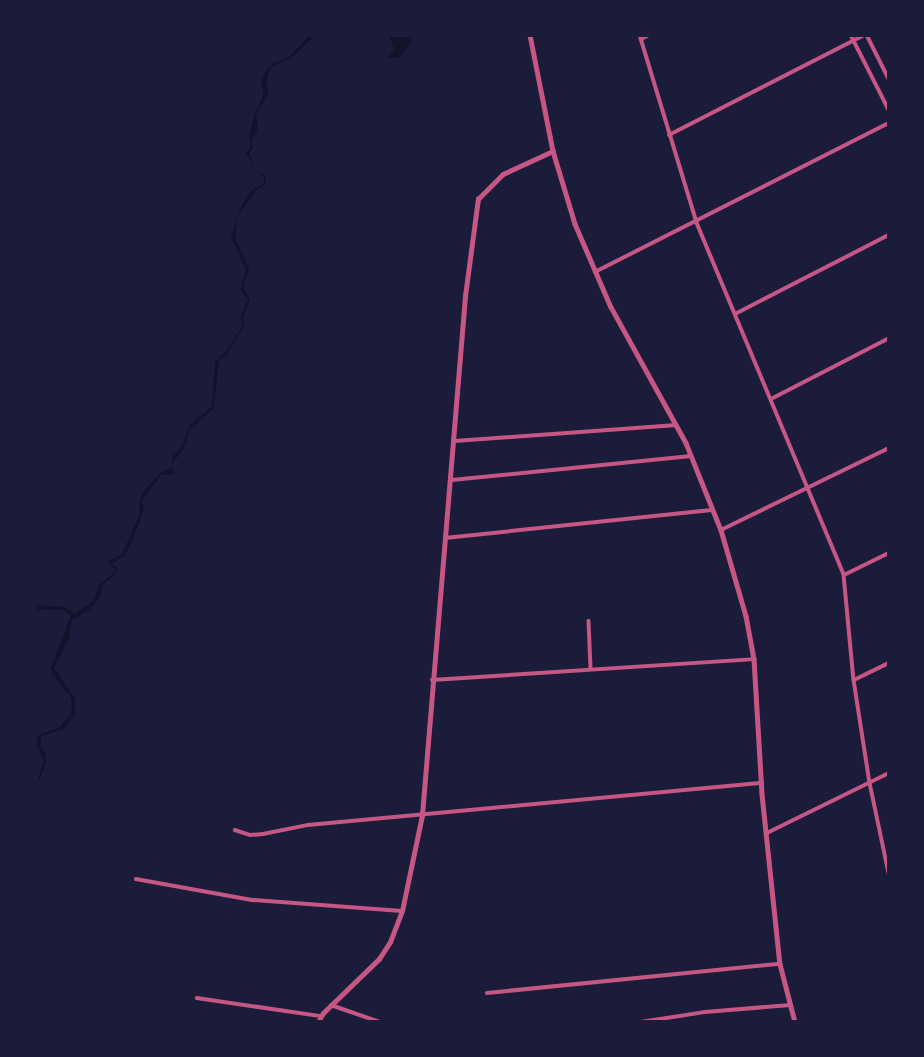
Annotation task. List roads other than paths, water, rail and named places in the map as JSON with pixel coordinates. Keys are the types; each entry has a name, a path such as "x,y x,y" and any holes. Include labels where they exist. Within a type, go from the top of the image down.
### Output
{"street":[{"path":"530,35 561,185 595,272 678,425 721,530 746,616 754,659 762,783 780,964 795,1022"},
{"path":"649,35 640,37 697,223 773,398 844,575 854,680 870,783 889,872"},
{"path":"851,35 889,110"},
{"path":"668,135 866,35 889,79"},
{"path":"595,272 697,223 889,123"},
{"path":"318,1022 331,1005 379,960 402,911 422,815 452,480 465,296 478,198 503,174 553,151"},
{"path":"737,313 889,235"},
{"path":"773,398 889,338"},
{"path":"455,441 678,425"},
{"path":"721,530 809,489 889,447"},
{"path":"452,480 691,456"},
{"path":"445,538 712,510"},
{"path":"844,575 889,553"},
{"path":"589,621 591,669"},
{"path":"432,680 754,659"},
{"path":"854,680 889,663"},
{"path":"767,833 889,773"},
{"path":"235,830 250,835 263,834 308,825 762,783"},
{"path":"136,878 253,900 402,911"},
{"path":"487,993 780,964"},
{"path":"197,998 321,1016"},
{"path":"331,1005 380,1022"},
{"path":"641,1022 705,1012 791,1005"}]}
